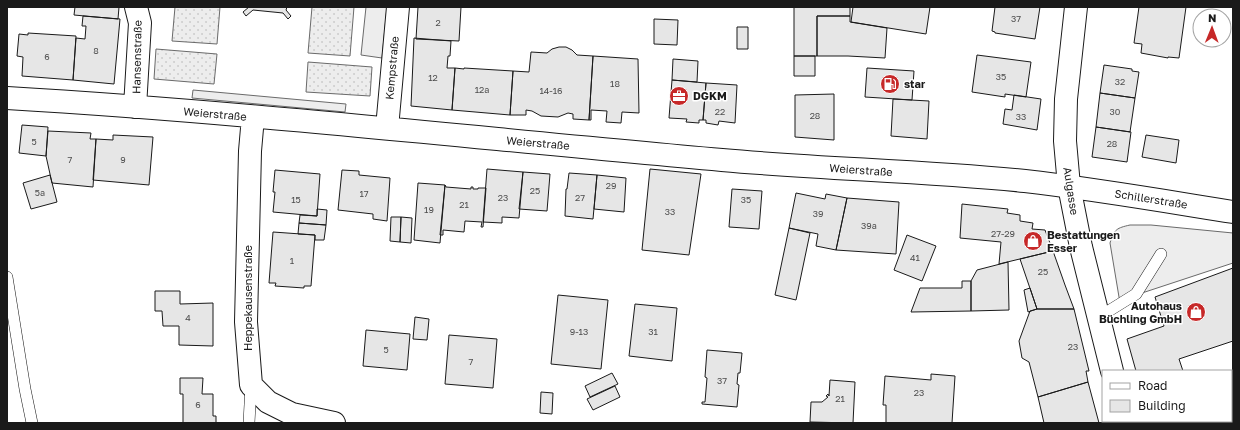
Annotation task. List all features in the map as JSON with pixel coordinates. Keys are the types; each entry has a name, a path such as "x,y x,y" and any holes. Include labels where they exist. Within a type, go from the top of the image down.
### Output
{"street":[{"name":"Hansenstraße","path":"135,107 140,23 136,7"},
{"name":"Kempstraße","path":"387,128 398,7"},
{"name":"Aulgasse","path":"1076,7 1066,99 1065,141 1069,186 1081,248 1112,370"},
{"name":"Weierstraße","path":"7,98 387,128 726,161 1006,180 1069,186"},
{"name":"Heppekausenstraße","path":"251,385 246,322 250,151 253,117"},
{"name":"Schillerstraße","path":"1069,186 1233,212"},
{"path":"251,385 268,402 292,414 334,423"}],"lane":[{"path":"1099,317 1136,294 1161,254"},
{"path":"7,277 32,423"},
{"path":"249,423 251,385"}],"shaded area":[{"path":"175,7 220,7 217,44 172,41"},
{"path":"312,7 354,7 350,56 308,53"},
{"path":"366,7 387,7 382,58 361,55"},
{"path":"156,49 217,54 214,84 154,79"},
{"path":"308,62 372,67 370,96 306,92"},
{"path":"193,90 346,104 345,112 192,98"},
{"path":"1130,225 1151,225 1233,233 1233,263 1142,293 1121,309 1110,243 1117,230"}],"building":[{"path":"75,7 119,7 118,19 74,15"},
{"path":"249,7 287,7 286,10 291,16 288,19 283,13 253,10 246,16 243,12"},
{"path":"418,7 461,7 459,41 416,39"},
{"path":"794,7 850,7 850,16 817,16 817,56 794,56"},
{"path":"853,7 930,7 926,34 851,22"},
{"path":"995,7 1040,7 1035,39 995,33 992,31"},
{"path":"1139,7 1186,7 1179,58 1168,58 1141,53 1142,44 1134,43"},
{"path":"83,16 120,19 114,84 73,80 76,38 85,39 86,26 82,26"},
{"path":"817,16 850,16 850,22 887,28 885,58 817,56"},
{"path":"654,19 678,20 677,45 654,44"},
{"path":"737,27 748,27 748,49 737,49"},
{"path":"28,33 76,36 73,80 22,76 23,57 17,56 19,34 28,35"},
{"path":"414,38 451,41 450,56 448,56 447,68 455,68 452,110 411,106"},
{"path":"566,47 577,55 593,56 589,120 573,119 573,114 568,113 558,117 541,116 532,111 526,110 526,115 510,115 513,71 529,72 531,52 547,53 552,49"},
{"path":"977,55 1031,62 1026,97 1005,94 1005,97 972,92"},
{"path":"593,56 638,59 639,113 622,112 621,123 606,122 607,111 591,110 591,120 589,120"},
{"path":"794,56 815,56 815,76 794,76"},
{"path":"673,59 698,61 697,82 672,80"},
{"path":"1104,65 1132,69 1132,71 1139,72 1135,98 1100,93"},
{"path":"455,68 513,71 510,115 452,110"},
{"name":"star","path":"867,68 914,71 912,100 865,97"},
{"path":"672,80 706,83 703,120 699,120 699,123 686,122 687,119 669,118"},
{"path":"706,83 737,85 735,123 719,121 718,125 706,123 706,120 703,120"},
{"path":"1100,93 1135,98 1130,132 1096,127"},
{"path":"834,94 834,140 795,137 795,95"},
{"path":"1014,95 1041,99 1037,130 1003,124 1005,109 1012,110"},
{"path":"893,99 929,101 927,139 891,136"},
{"path":"22,125 48,127 46,156 19,153"},
{"path":"1096,127 1131,132 1127,162 1092,157"},
{"path":"48,131 91,133 90,139 96,139 93,187 52,183 46,156"},
{"path":"113,135 153,137 149,185 93,180 96,139 113,140"},
{"path":"1146,135 1179,140 1176,163 1142,157"},
{"path":"487,169 523,172 519,218 502,217 502,223 483,222"},
{"path":"650,169 701,174 689,255 642,250"},
{"path":"275,170 320,174 317,216 273,212"},
{"path":"342,170 359,171 359,175 390,178 387,221 373,219 373,214 338,210"},
{"path":"523,172 550,174 547,211 519,209"},
{"path":"569,173 597,175 593,219 565,216 566,189"},
{"path":"50,175 57,202 31,209 23,183"},
{"path":"597,175 626,178 624,212 594,209"},
{"path":"418,183 445,185 440,243 414,240"},
{"path":"445,185 446,187 471,189 471,187 473,187 473,189 486,188 483,227 481,227 482,222 465,221 464,232 443,230 443,235 440,235"},
{"path":"732,189 762,191 759,229 729,227"},
{"path":"796,193 825,199 826,194 847,198 836,250 816,246 818,234 789,228"},
{"path":"847,198 899,202 896,254 836,250"},
{"path":"962,204 1008,209 1007,213 1020,215 1020,221 1033,223 1032,229 1045,230 1053,251 999,264 1001,242 960,238"},
{"path":"317,209 327,210 326,225 299,223 300,215 317,216"},
{"path":"391,217 401,217 400,242 390,241"},
{"path":"401,217 412,218 411,243 400,242"},
{"path":"299,223 326,225 324,240 315,240 315,235 298,234"},
{"path":"789,228 810,233 796,300 775,295"},
{"path":"273,232 315,235 311,286 304,286 304,288 275,286 276,283 269,283"},
{"path":"907,235 936,246 922,281 894,270"},
{"path":"1053,251 1074,309 1037,309 1020,259"},
{"path":"1008,262 1009,310 971,311 971,281 977,270"},
{"name":"Autohaus Büchling GmbH","path":"1233,268 1233,341 1179,359 1183,370 1136,370 1127,339 1164,326 1155,297"},
{"path":"962,281 971,281 971,311 911,312 920,288 962,288"},
{"path":"1030,288 1037,309 1028,312 1024,290"},
{"path":"155,291 180,291 180,304 213,303 213,346 179,345 179,326 163,326 162,311 155,311"},
{"path":"558,295 608,300 601,369 551,364"},
{"path":"635,304 677,308 672,361 629,356"},
{"path":"1037,309 1074,309 1089,371 1086,371 1088,382 1038,397 1029,362 1022,358 1019,341 1030,311"},
{"path":"415,317 429,319 427,340 413,339"},
{"path":"366,330 410,334 407,370 363,366"},
{"path":"449,335 497,339 493,388 445,384"},
{"path":"707,350 742,353 740,373 738,373 737,384 739,385 737,407 702,404 702,402 705,402"},
{"path":"612,373 618,384 590,397 585,386"},
{"path":"931,374 955,376 952,423 886,423 886,405 883,405 885,376 931,380"},
{"path":"180,378 203,378 202,394 213,394 213,416 216,416 216,423 183,423 183,394 180,394"},
{"path":"830,380 855,382 853,423 810,422 811,402 822,402 828,397 826,396 828,394 829,396"},
{"path":"1088,382 1099,423 1044,423 1038,397"},
{"path":"615,386 620,397 593,410 587,399"},
{"path":"541,392 553,393 552,414 540,413"},
{"path":"1150,422 1184,423 1151,423"}],"place":[{"name":"star","path":"890,84"},
{"name":"DGKM","path":"679,96"},
{"name":"Bestattungen Esser","path":"1033,241"},
{"name":"Autohaus Büchling GmbH","path":"1196,312"}]}
